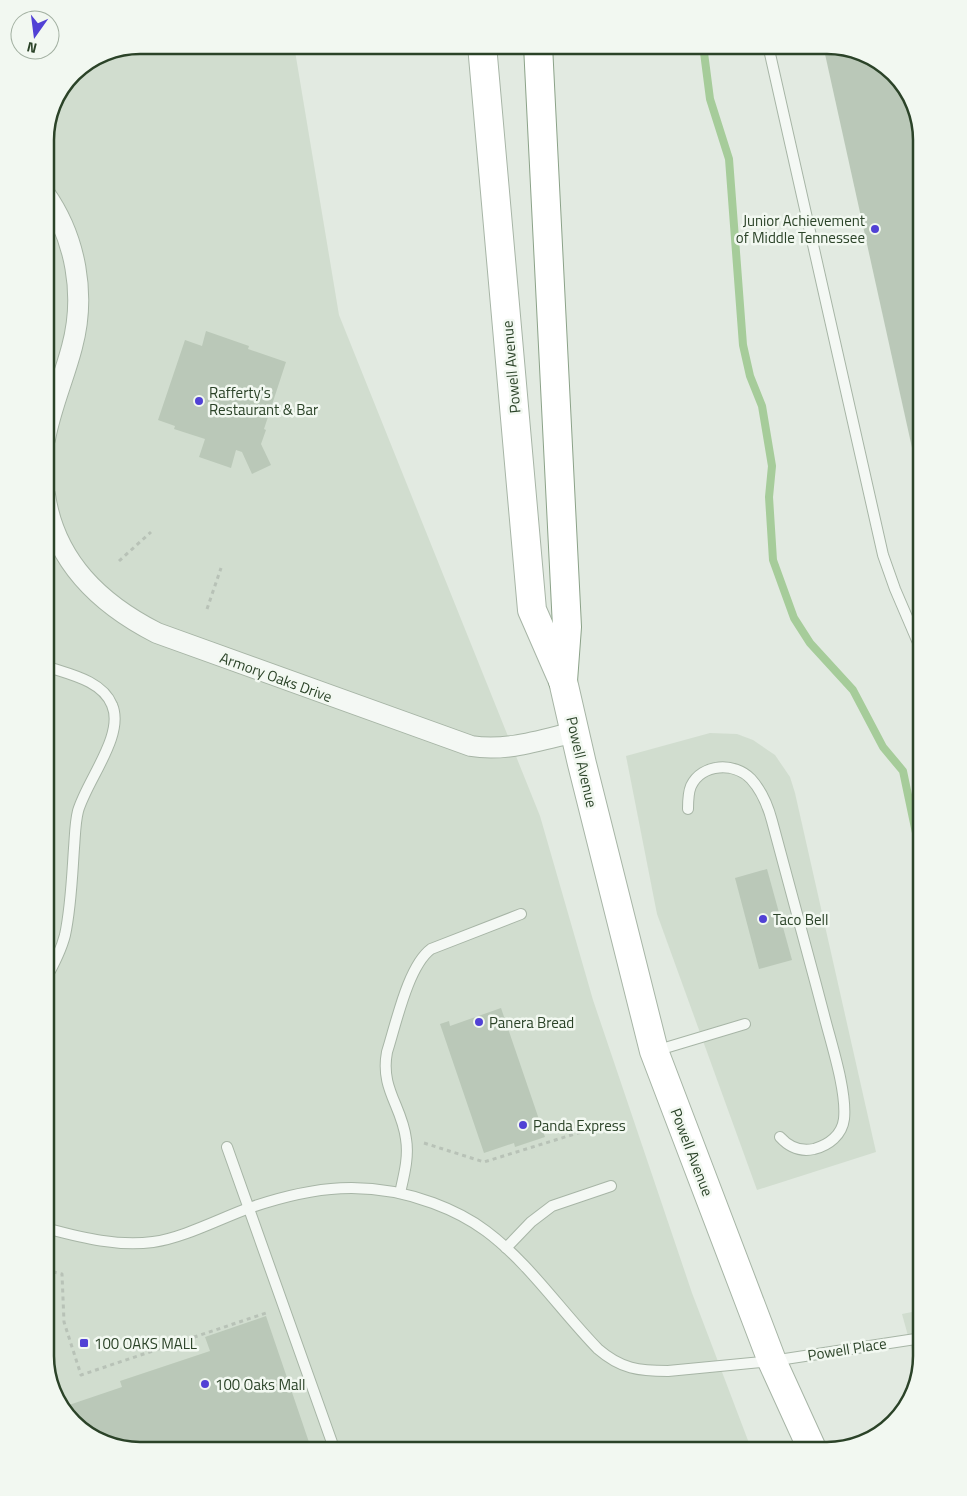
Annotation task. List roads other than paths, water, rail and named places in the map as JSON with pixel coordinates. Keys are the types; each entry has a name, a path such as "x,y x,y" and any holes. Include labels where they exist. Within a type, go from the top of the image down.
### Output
{"main road":[{"name":"Powell Avenue","path":"483,54 532,610 563,681 654,1051 772,1361 809,1442"},
{"path":"538,54 567,627 563,681"}],"street":[{"path":"54,209 68,239 78,278 79,297 72,346 54,402"},
{"name":"Armory Oaks Drive","path":"54,542 93,590 110,605 131,620 187,645 471,746 486,749 500,748 575,732"}],"lane":[{"path":"770,54 884,555 898,597 913,631"},
{"path":"54,669 89,682 104,692 112,704 116,718 108,748 87,788 78,812 65,936 54,964"},
{"path":"688,809 688,796 697,778 714,768 725,766 737,770 750,778 767,804 772,820 832,1048 841,1086 844,1118 836,1138 819,1148 809,1150 798,1149 787,1144 780,1137"},
{"path":"400,1193 406,1165 406,1138 389,1092 384,1065 414,968 424,954 431,949 521,914"},
{"path":"654,1051 745,1024"},
{"path":"227,1147 332,1442"},
{"path":"506,1248 530,1222 552,1206 611,1186"},
{"name":"Powell Place","path":"54,1230 113,1243 135,1244 155,1242 177,1236 249,1208 286,1197 325,1189 379,1188 444,1207 486,1231 506,1248 588,1339 608,1358 629,1368 651,1371 686,1370 772,1361 913,1339"}],"waterway":[{"path":"704,54 710,99 729,159 743,345 750,376 762,406 772,466 769,497 773,560 794,618 810,643 853,690 883,747 903,771 913,819"}],"place":[{"name":"Junior Achievement of Middle Tennessee","path":"875,229"},
{"name":"Rafferty's Restaurant & Bar","path":"199,401"},
{"name":"Taco Bell","path":"763,919"},
{"name":"Panera Bread","path":"479,1022"},
{"name":"Panda Express","path":"523,1125"},
{"name":"100 OAKS MALL","path":"84,1343"},
{"name":"100 Oaks Mall","path":"205,1384"}]}
